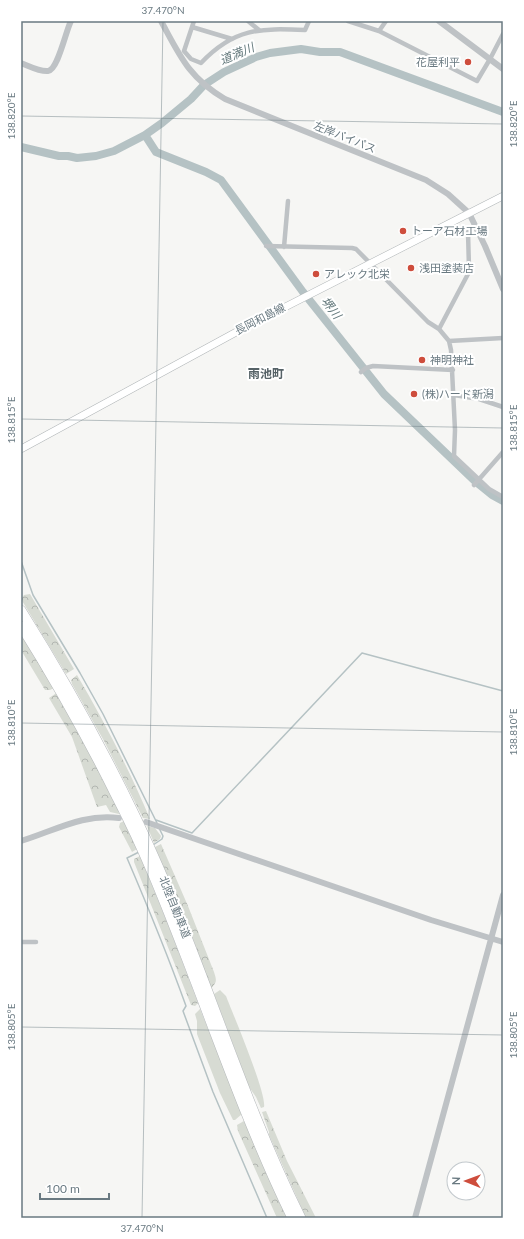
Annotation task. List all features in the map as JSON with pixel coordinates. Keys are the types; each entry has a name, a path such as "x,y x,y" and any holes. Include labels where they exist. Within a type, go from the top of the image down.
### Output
{"highway":[{"name":"北陸自動車道","path":"21,610 68,686 140,827 159,869 192,951 262,1132 301,1218"},
{"name":"北陸自動車道","path":"21,626 76,718 135,834 174,926 250,1123 271,1174 292,1218"}],"main road":[{"name":"長岡和島線","path":"21,449 194,354 503,196"}],"street":[{"path":"21,63 43,70 50,71 53,69 58,61 71,21"},
{"name":"左岸バイパス","path":"161,21 177,52 189,69 198,80 211,91 238,106 426,180 448,194 469,213 503,289"},
{"path":"194,21 184,51 191,59 201,63 213,51 232,39 259,30 288,28 305,30 309,21"},
{"path":"248,21 259,30"},
{"path":"348,21 379,31 477,81 502,37"},
{"path":"379,31 386,21"},
{"path":"439,21 503,69"},
{"path":"192,26 232,39"},
{"path":"284,247 288,201"},
{"path":"440,329 468,274 468,232"},
{"path":"266,246 356,249 428,322 440,329 449,341 453,370 455,430 454,456 490,489 503,497"},
{"path":"449,341 503,338"},
{"path":"361,372 366,368 373,366 453,370"},
{"path":"454,396 479,399 503,407"},
{"path":"474,485 480,480 503,452"},
{"path":"21,841 83,820 97,817 119,818"},
{"path":"146,822 431,920 491,937 503,942"},
{"path":"415,1218 503,895"},
{"path":"21,942 36,942"}],"green space":[{"path":"30,594 74,669 66,674 21,599 24,595"},
{"path":"21,632 54,688 45,690 21,650"},
{"path":"77,675 116,746 150,819 143,818 104,741 72,684 71,680"},
{"path":"58,692 118,808 119,814 110,812 106,805 97,807 72,737 49,698"},
{"path":"124,821 137,849 132,852 119,827 120,823"},
{"path":"147,826 155,828 161,836 160,839 154,843"},
{"path":"161,844 188,906 214,972 216,982 211,988 189,928 155,847"},
{"path":"140,856 198,1003 195,1006 191,1005 134,862 134,859"},
{"path":"220,990 226,996 249,1053 264,1099 264,1107 261,1108 249,1087 214,994"},
{"path":"200,1009 242,1114 235,1120 233,1120 220,1093 197,1034 197,1021 195,1014"},
{"path":"266,1111 287,1161 316,1218 306,1218 269,1135 262,1112"},
{"path":"244,1121 288,1218 277,1218 238,1131 237,1125"}],"waterway":[{"name":"道満川","path":"21,147 59,156 77,158 96,156 114,151 145,135 162,123 191,99 204,85 224,72 256,57 270,53 301,49 320,52 340,52 503,112"},
{"name":"堺川","path":"145,135 156,152 206,172 221,180 303,292 384,394 476,482 492,495 503,501"},
{"path":"21,561 33,595 103,714 157,823"},
{"path":"156,820 192,833 362,653 503,691"},
{"path":"153,845 162,839 163,836 159,828"},
{"path":"139,852 127,858 158,932 186,1006 183,1011 213,1092 267,1218"}],"place":[{"name":"花屋利平","path":"468,62"},
{"name":"トーア石材工場","path":"403,231"},
{"name":"浅田塗装店","path":"411,268"},
{"name":"アレック北栄","path":"316,274"},
{"name":"神明神社","path":"422,360"},
{"name":"(株)ハード新潟","path":"414,394"}],"district":[{"name":"雨池町","path":"266,374"}]}
